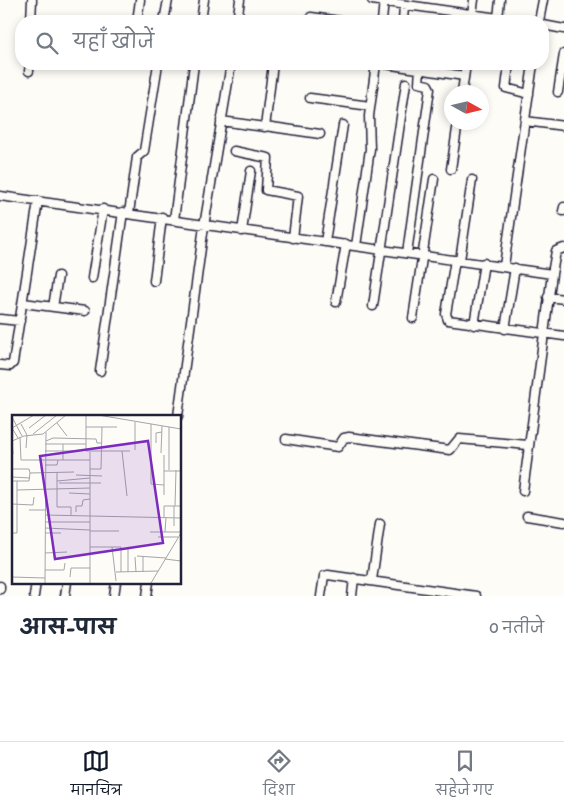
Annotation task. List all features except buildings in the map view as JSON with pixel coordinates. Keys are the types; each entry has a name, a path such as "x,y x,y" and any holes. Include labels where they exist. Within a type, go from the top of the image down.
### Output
{"street":[{"path":"31,15 32,0"},
{"path":"138,15 140,0"},
{"path":"165,15 168,0"},
{"path":"202,15 204,0"},
{"path":"238,15 240,0"},
{"path":"372,0 456,15"},
{"path":"472,15 474,0"},
{"path":"498,15 500,0"},
{"path":"540,15 543,0"},
{"path":"383,15 384,1"},
{"path":"403,15 404,5"},
{"path":"549,26 564,29"},
{"path":"558,92 564,54"},
{"path":"100,371 136,158 144,151 157,70"},
{"path":"174,220 193,70"},
{"path":"178,415 204,226 230,70"},
{"path":"265,126 272,70"},
{"path":"356,246 370,149 370,106 375,70"},
{"path":"407,253 430,89 428,85 419,83 420,70"},
{"path":"426,70 464,76"},
{"path":"463,85 465,70"},
{"path":"508,70 506,88 510,91 529,94"},
{"path":"504,266 532,70"},
{"path":"373,306 406,83"},
{"path":"310,98 370,106"},
{"path":"221,121 320,134"},
{"path":"525,121 564,126"},
{"path":"325,242 343,125"},
{"path":"451,169 457,130"},
{"path":"234,151 268,158 266,190 298,196 293,238"},
{"path":"242,231 251,171"},
{"path":"413,318 434,179"},
{"path":"472,180 447,319 474,325 564,336"},
{"path":"0,196 162,217 204,226 484,263 552,274"},
{"path":"0,365 10,366 13,364 38,201"},
{"path":"92,278 103,209"},
{"path":"154,281 162,217"},
{"path":"336,302 346,244"},
{"path":"523,491 548,297 556,251 564,248"},
{"path":"474,325 484,263"},
{"path":"505,329 515,268"},
{"path":"53,307 58,276"},
{"path":"548,297 564,299"},
{"path":"23,303 85,311"},
{"path":"0,319 20,321"},
{"path":"286,439 338,447 344,438 349,436 450,450 457,440 462,438 528,445"},
{"path":"527,516 564,522"},
{"path":"372,580 380,524"},
{"path":"321,596 325,575 372,580 459,595 476,596"},
{"path":"352,596 354,578"}]}
